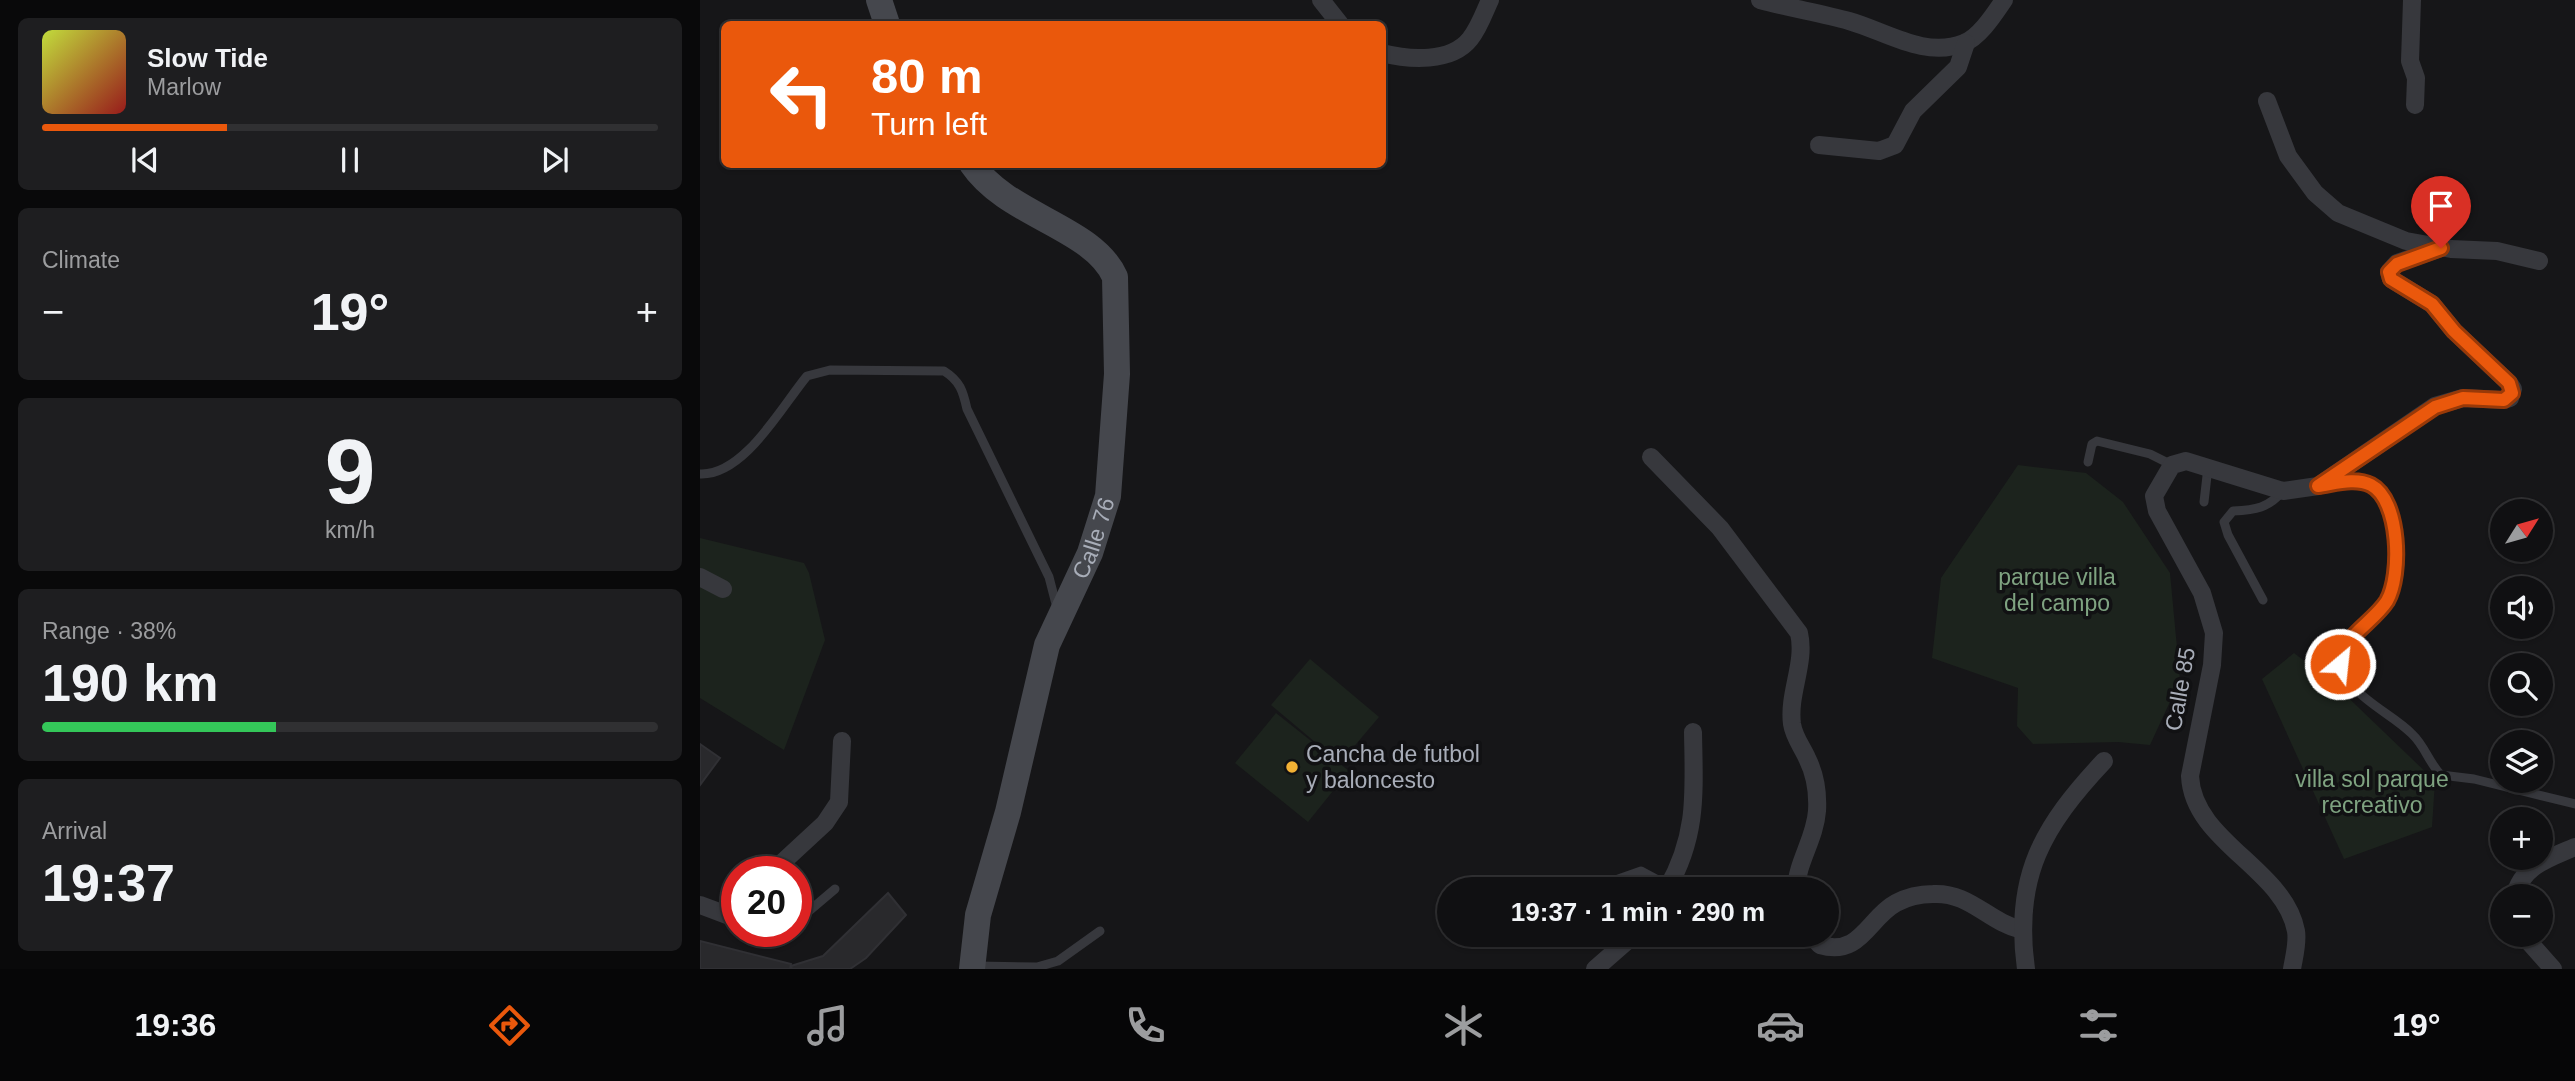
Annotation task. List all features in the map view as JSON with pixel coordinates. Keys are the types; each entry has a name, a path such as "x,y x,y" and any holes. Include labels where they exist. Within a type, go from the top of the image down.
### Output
{"street":[{"path":"879,0 886,21"},
{"path":"1321,0 1338,21"},
{"path":"1386,54 1395,57 1437,57 1455,52 1469,41 1490,0"},
{"path":"1760,0 1851,22 1923,46 1966,43"},
{"path":"1819,145 1879,151 1895,145 1913,111 1958,67 1966,43 1993,17 2004,0"},
{"path":"2412,0 2410,61 2416,78 2415,105"},
{"path":"2267,101 2288,156 2323,200 2339,213 2406,241 2441,248 2497,251 2539,261"},
{"name":"Calle 76","path":"972,968 978,915 1008,812 1047,645 1090,552 1108,496 1117,374 1115,277 1101,254 1008,200 976,168"},
{"path":"2172,466 2186,461 2283,491 2318,486 2435,407 2463,398 2510,398 2513,389 2509,383 2454,331 2432,304 2391,279 2389,272 2397,264 2441,248"},
{"path":"1651,457 1720,528 1799,633 1802,652 1793,683 1792,726 1812,771 1817,808 1813,834 1797,877"},
{"name":"Calle 85","path":"2172,466 2154,496 2157,511 2202,593 2210,612 2214,633 2212,664 2190,776 2190,789 2209,821 2279,897 2291,914 2297,934 2292,969"},
{"path":"700,577 723,589"},
{"path":"1672,877 1690,835 1695,810 1693,732"},
{"path":"789,856 825,823 839,802 842,741"},
{"path":"2026,969 2022,930 2031,867 2042,839 2066,801 2104,761"},
{"path":"2518,884 2527,871 2575,847"},
{"path":"1839,946 1870,930 1895,903 1933,894 1948,894 1970,900 2002,924 2022,930"},
{"path":"700,905 721,909"},
{"path":"1595,969 1620,947"},
{"path":"2534,947 2553,969"}],"lane":[{"path":"700,474 708,475 753,447 807,376 830,370 944,371 956,379 963,390 967,409 1049,577 1059,616"},
{"path":"2088,462 2092,444 2097,441 2150,454 2172,466"},
{"path":"2204,502 2208,466"},
{"path":"2318,486 2361,482 2373,486 2382,494 2392,519 2397,563 2393,587 2387,601 2341,654 2340,664 2347,678 2371,704 2411,732 2441,775 2493,783 2575,804"},
{"path":"2263,600 2228,535 2224,522 2233,511 2262,509 2273,503 2283,491"},
{"path":"1624,877 1641,871 1651,877"},
{"path":"812,908 835,889"},
{"path":"972,968 1037,967 1058,961 1100,931"}],"green space":[{"name":"parque villa del campo","path":"2018,465 2086,473 2123,502 2170,573 2180,680 2150,745 2118,742 2033,744 2017,726 2018,688 1932,658 1941,578"},
{"path":"700,538 804,563 809,573 825,640 784,750 700,698"},
{"name":"villa sol parque recreativo","path":"2294,653 2333,683 2435,781 2432,827 2344,859 2262,679"},
{"name":"Cancha de futbol y baloncesto","path":"1310,659 1379,717 1340,763 1271,705"},
{"name":"Cancha de futbol y baloncesto","path":"1276,713 1349,771 1308,822 1235,763"}],"building":[{"path":"700,744 720,758 700,785"},
{"path":"888,893 906,915 866,958 850,969 792,969 791,966 823,956"},
{"path":"700,941 791,964 790,969 700,969"}],"place":[{"name":"Cancha de futbol y baloncesto","path":"1292,767"}],"route":[{"path":"2340,664 2345,647 2379,611 2393,587 2397,563 2392,519 2382,494 2373,486 2361,482 2318,486 2435,407 2472,397 2504,400 2510,398 2513,389 2454,331 2432,304 2398,286 2391,279 2389,272 2397,264 2441,248"}]}
